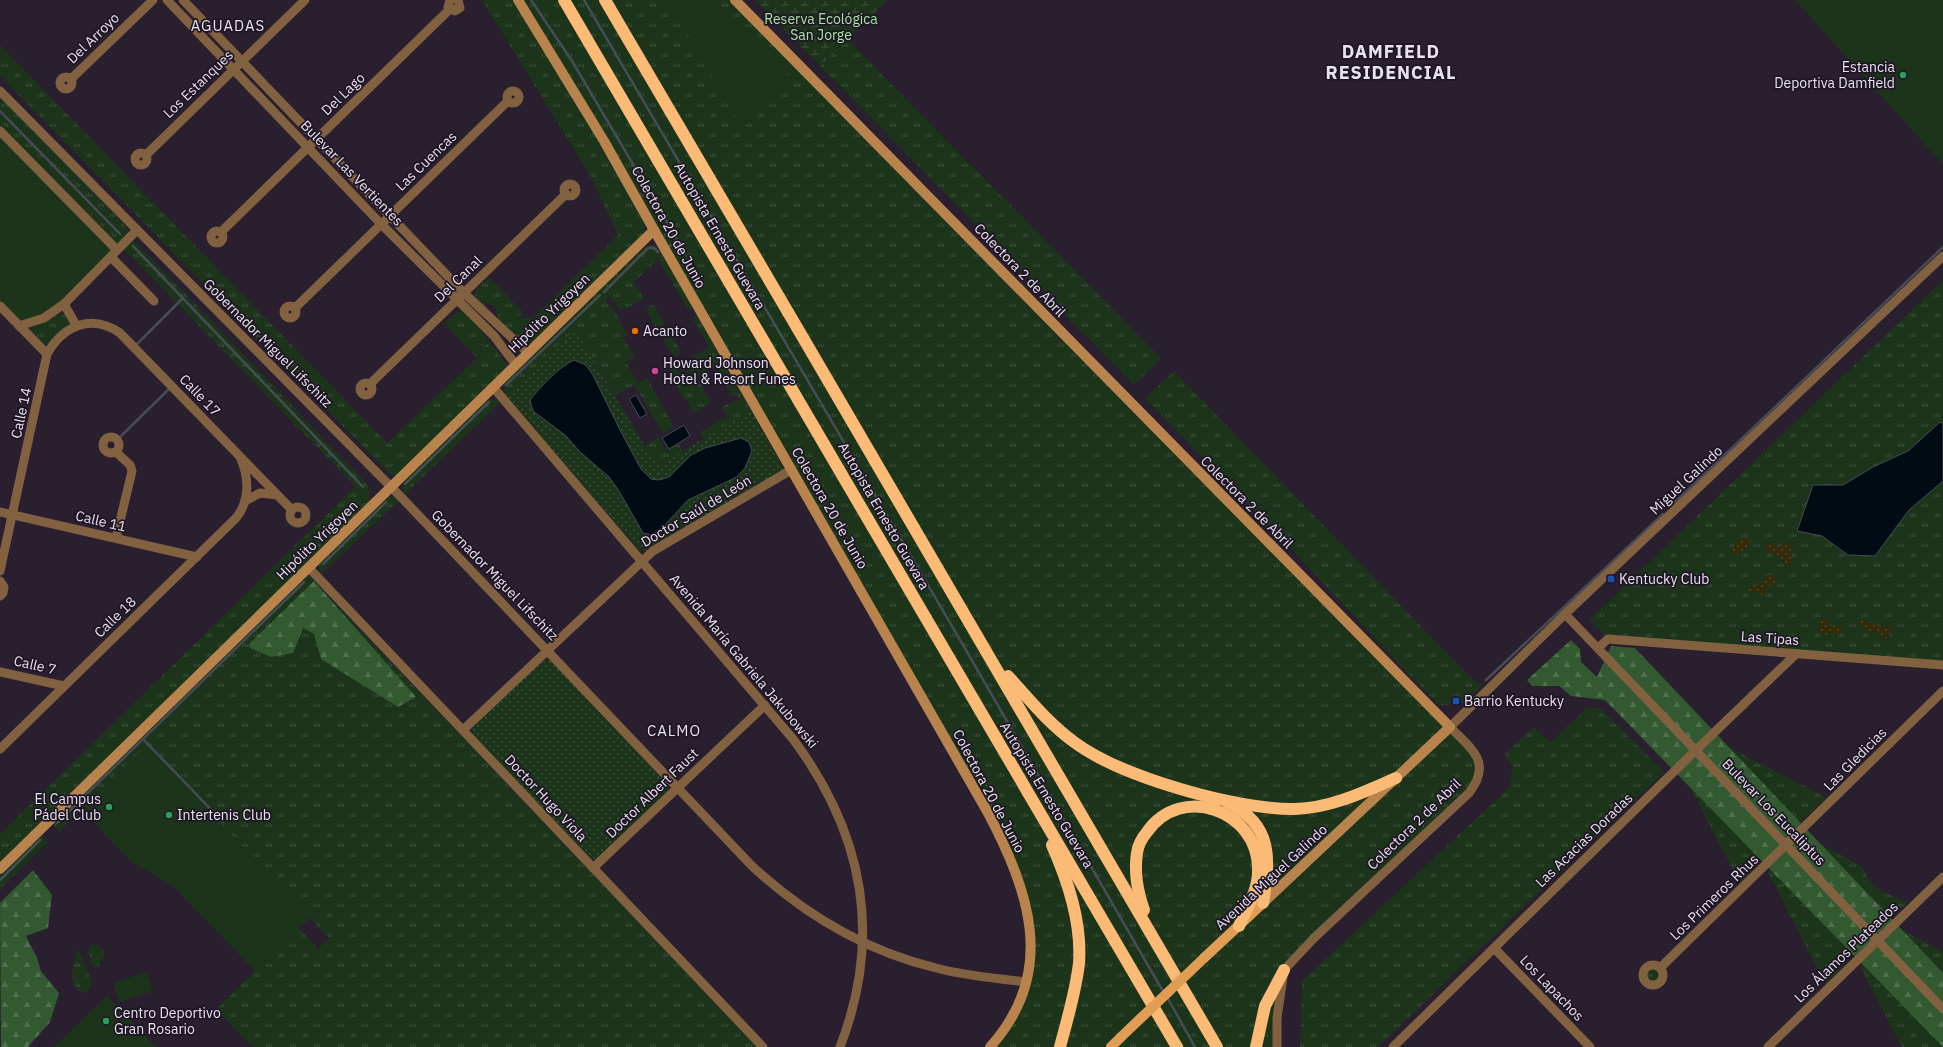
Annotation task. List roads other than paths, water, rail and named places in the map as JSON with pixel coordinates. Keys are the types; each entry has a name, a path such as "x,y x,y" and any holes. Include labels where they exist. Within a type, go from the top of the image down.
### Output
{"highway":[{"name":"Autopista Ernesto Guevara","path":"564,0 1177,1047"},
{"name":"Autopista Ernesto Guevara","path":"605,0 907,517 991,657 1217,1047"},
{"path":"991,657 1042,715 1075,743 1126,770 1176,787 1263,807 1296,809 1329,804 1360,794 1396,778"},
{"path":"1030,794 1068,887 1077,925 1079,962 1076,981 1060,1047"},
{"path":"1219,798 1244,814 1261,834 1266,846 1268,862 1263,903"},
{"path":"1150,931 1140,898 1136,873 1137,853 1141,840 1151,825 1165,814 1182,808 1200,807 1225,813 1246,830 1253,842 1258,869 1257,885 1239,926"},
{"path":"1256,1047 1265,1006 1284,970"}],"main road":[{"name":"Colectora 20 de Junio","path":"518,0 604,141 1005,845 1019,881 1028,915 1031,950 1026,982 1007,1025 990,1047"},
{"name":"Colectora 2 de Abril","path":"736,0 1450,727"},
{"name":"Hipólito Yrigoyen","path":"0,869 654,230"},
{"name":"Avenida Miguel Galindo","path":"1111,1047 1450,727"}],"street":[{"name":"Del Arroyo","path":"71,79 152,0"},
{"name":"Bulevar Las Vertientes","path":"167,0 382,224 461,296 528,354"},
{"name":"Bulevar Las Vertientes","path":"183,0 390,216 461,296 516,365"},
{"name":"Los Estanques","path":"146,155 305,0"},
{"name":"Del Lago","path":"221,232 316,140 450,4 455,11 460,8 458,0"},
{"name":"Gobernador Miguel Lifschitz","path":"0,91 391,487 752,866 770,882 814,916 838,930 883,951 935,968 965,974 1026,982"},
{"name":"Las Cuencas","path":"295,308 508,101"},
{"path":"0,131 114,254 154,301"},
{"name":"Del Canal","path":"370,384 566,194"},
{"path":"19,326 44,318 64,304 137,230"},
{"name":"Miguel Galindo","path":"1450,727 1565,614 1943,256"},
{"path":"0,306 47,354 60,336 76,325 64,304"},
{"name":"Calle 17","path":"76,325 99,324 112,327 120,333 292,510"},
{"name":"Calle 14","path":"0,572 47,354"},
{"name":"Avenida María Gabriela Jakubowski","path":"493,387 765,705 808,760 825,787 839,815 855,864 860,887 862,941 861,964 856,993 840,1047"},
{"path":"116,452 130,465 132,471 116,538"},
{"name":"Calle 18","path":"0,749 242,511 245,501 247,478 240,456"},
{"name":"Doctor Saúl de León","path":"463,730 653,551 791,470"},
{"path":"245,501 260,494 277,495"},
{"name":"Calle 11","path":"0,512 196,557"},
{"name":"Doctor Hugo Viola","path":"308,568 763,1047"},
{"path":"0,581 4,587 3,593 0,596"},
{"name":"Bulevar Los Eucaliptus","path":"1565,614 1943,1009"},
{"name":"Las Tipas","path":"1598,648 1608,639 1943,665"},
{"name":"Las Acacias Doradas","path":"1393,1047 1796,654"},
{"name":"Calle 7","path":"0,672 64,686"},
{"name":"Las Gledicias","path":"1787,846 1943,691"},
{"name":"Doctor Albert Faust","path":"593,868 765,705"},
{"name":"Colectora 2 de Abril","path":"1284,970 1314,938 1469,793 1475,785 1480,767 1478,759 1473,750 1450,727"},
{"name":"Los Primeros Rhus","path":"1660,968 1787,846"},
{"name":"Los Álamos Plateados","path":"1768,1047 1943,877"},
{"name":"Los Lapachos","path":"1494,948 1584,1045"},
{"path":"1277,1047 1277,1018 1284,970"}],"waterway":[{"path":"531,0 572,61 673,232 676,238 676,243 669,246"},
{"path":"584,0 959,638 1164,993"},
{"path":"0,111 120,234"},
{"path":"133,246 363,487"},
{"path":"1671,506 1943,247"},
{"path":"604,292 648,248 654,248 658,252"},
{"path":"506,385 600,295"},
{"path":"136,345 182,299"},
{"path":"118,439 171,387"},
{"path":"405,484 489,402"},
{"path":"323,564 386,502"},
{"path":"1486,680 1663,514"},
{"path":"57,823 304,582"},
{"path":"143,739 223,822"},
{"path":"0,880 40,840"},
{"path":"1167,997 1195,1047"}],"place":[{"name":"Estancia Deportiva Damfield","path":"1903,75"},
{"name":"Acanto","path":"635,331"},
{"name":"Howard Johnson Hotel & Resort Funes","path":"655,371"},
{"name":"Kentucky Club","path":"1611,579"},
{"name":"Barrio Kentucky","path":"1456,701"},
{"name":"El Campus Pádel Club","path":"109,807"},
{"name":"Intertenis Club","path":"169,815"},
{"name":"Centro Deportivo Gran Rosario","path":"106,1021"}],"district":[{"name":"AGUADAS","path":"228,25"},
{"name":"DAMFIELD RESIDENCIAL","path":"1391,61"},
{"name":"CALMO","path":"674,730"}],"park label":[{"name":"Reserva Ecológica San Jorge","path":"821,28"}]}
